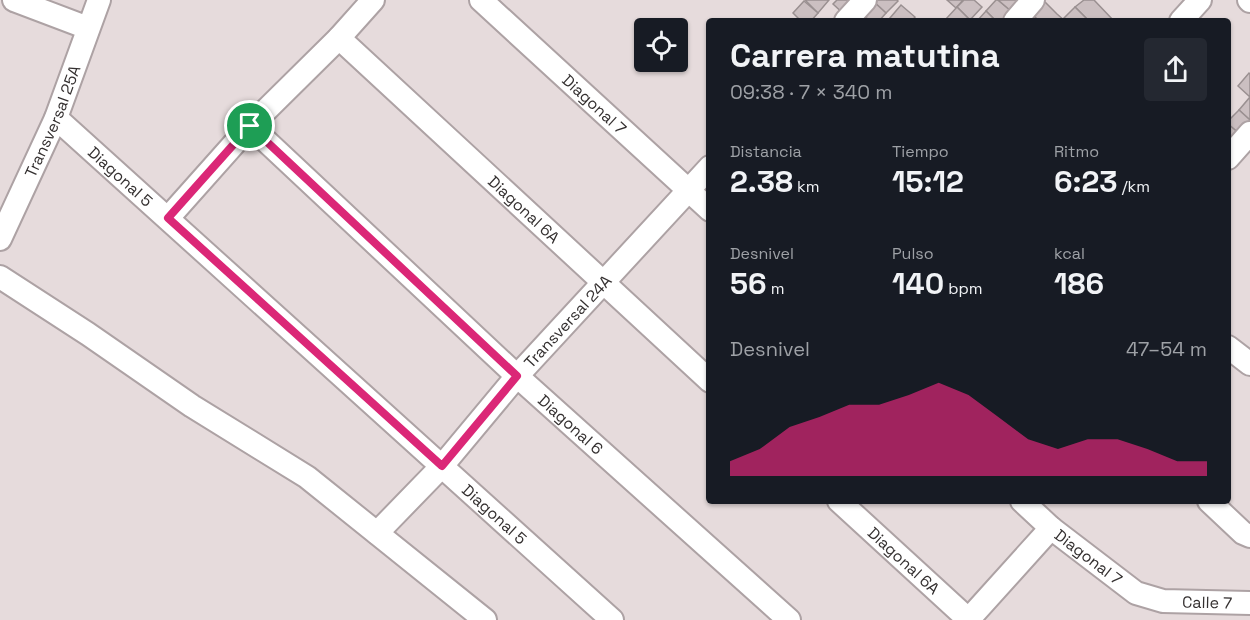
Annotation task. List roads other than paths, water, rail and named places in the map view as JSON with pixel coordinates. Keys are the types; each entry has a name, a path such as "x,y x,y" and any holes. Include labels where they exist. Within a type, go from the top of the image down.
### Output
{"street":[{"path":"14,0 88,28"},
{"name":"Transversal 25A","path":"0,239 56,118 99,0"},
{"path":"168,218 250,126 339,38 373,0"},
{"name":"Diagonal 7","path":"481,0 706,206"},
{"path":"850,18 865,0"},
{"path":"1018,18 1033,0"},
{"path":"1184,18 1200,0"},
{"name":"Diagonal 6A","path":"339,38 706,377"},
{"name":"Diagonal 5","path":"56,118 612,620"},
{"name":"Diagonal 6","path":"250,126 517,376 789,620"},
{"path":"1231,155 1250,133"},
{"name":"Transversal 24A","path":"377,533 442,466 517,376 706,171"},
{"path":"0,277 192,406 307,477 485,620"},
{"path":"1231,349 1250,364"},
{"name":"Diagonal 6A","path":"842,504 968,620"},
{"name":"Diagonal 7","path":"1025,504 1051,528 1136,592 1163,601"},
{"path":"1212,504 1243,533 1250,536"},
{"path":"968,620 1051,528"},
{"name":"Calle 7","path":"1163,601 1250,603"}]}
